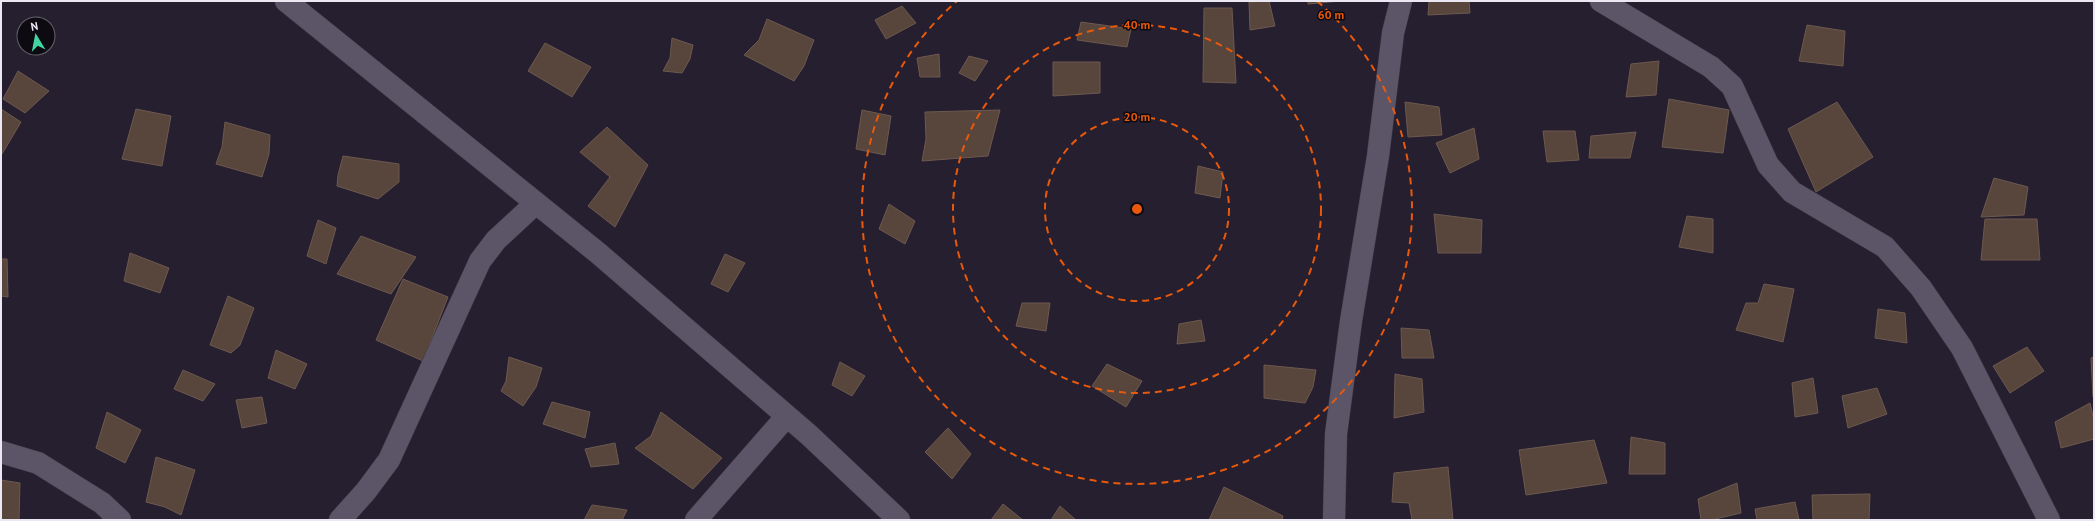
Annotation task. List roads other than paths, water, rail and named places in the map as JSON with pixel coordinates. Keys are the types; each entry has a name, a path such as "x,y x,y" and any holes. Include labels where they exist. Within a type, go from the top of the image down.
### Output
{"street":[{"path":"286,1 598,253 787,416 899,520"},
{"path":"1334,520 1336,434 1351,322 1378,156 1393,33 1401,1"},
{"path":"1601,1 1711,67 1732,86 1768,165 1792,192 1885,247 1921,288 1962,348 2049,520"},
{"path":"340,520 366,492 389,460 480,261 496,240 536,203"},
{"path":"696,520 787,416"},
{"path":"1,452 38,463 102,503 120,520"}]}
